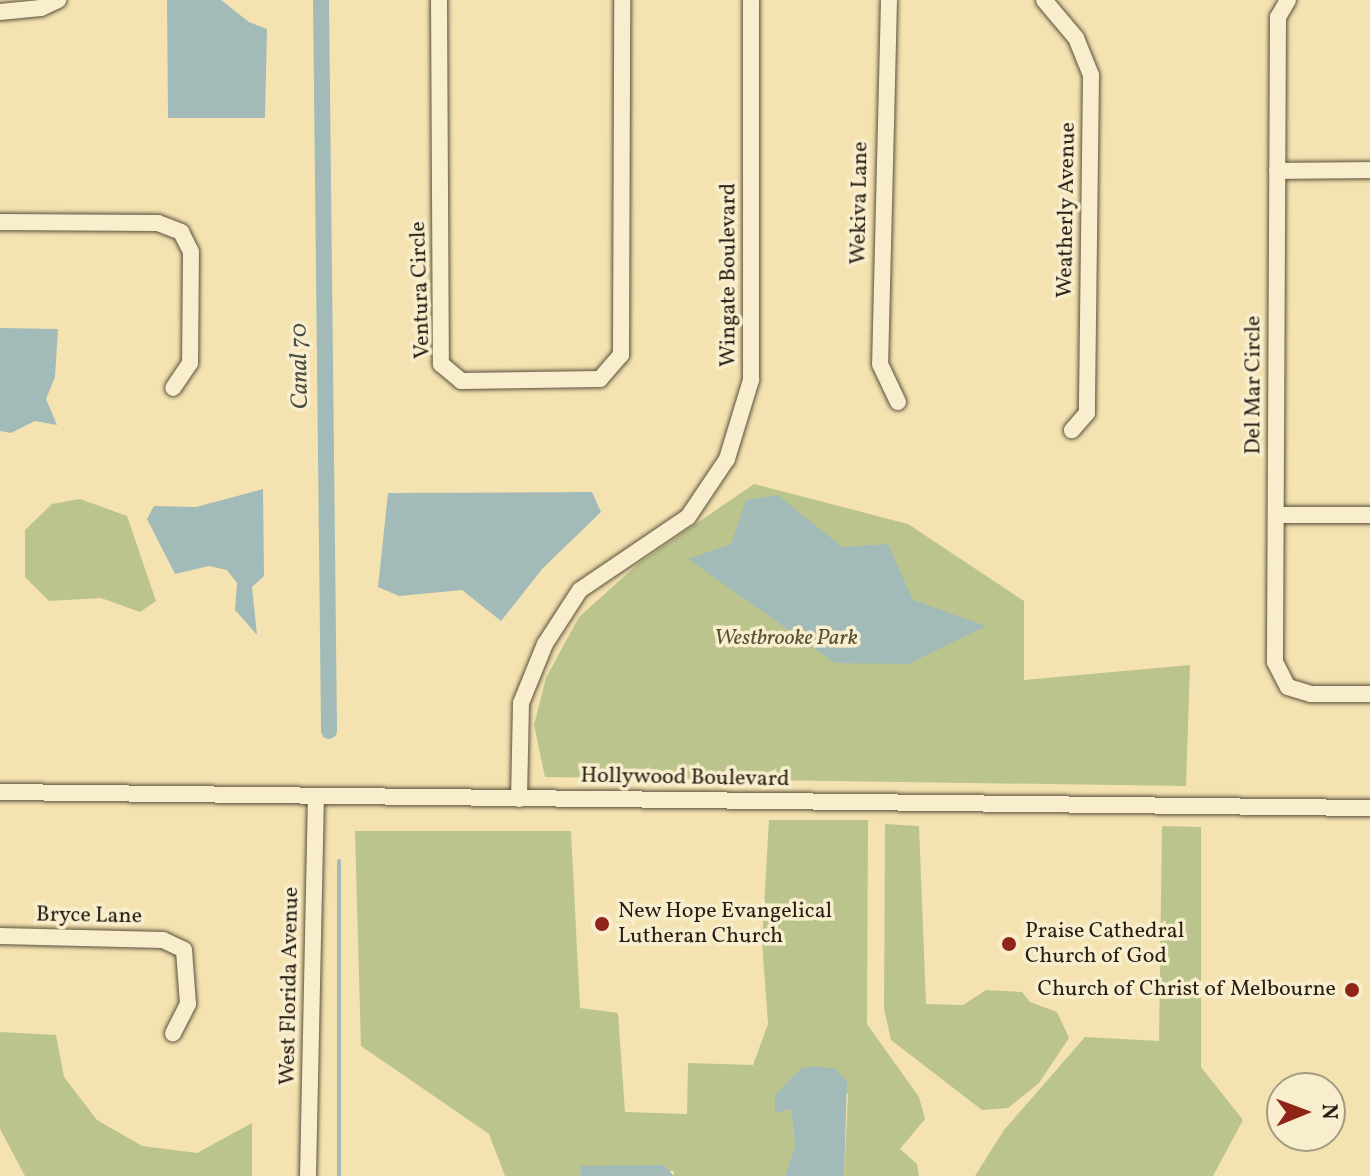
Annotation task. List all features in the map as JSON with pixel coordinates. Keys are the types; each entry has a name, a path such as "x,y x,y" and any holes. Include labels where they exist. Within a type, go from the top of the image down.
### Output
{"street":[{"path":"0,12 41,8 58,0"},
{"name":"Ventura Circle","path":"439,0 441,364 461,381 600,379 621,355 622,0"},
{"name":"Wingate Boulevard","path":"519,799 521,703 545,644 580,590 688,517 727,459 751,380 751,0"},
{"name":"Wekiva Lane","path":"889,0 880,364 898,402"},
{"name":"Weatherly Avenue","path":"1044,0 1076,38 1091,75 1087,413 1072,430"},
{"name":"Del Mar Circle","path":"1288,0 1278,17 1275,662 1288,687 1311,694 1370,694"},
{"path":"1277,171 1370,170"},
{"path":"0,222 158,223 181,232 191,252 190,363 173,388"},
{"path":"1276,515 1370,515"},
{"name":"Hollywood Boulevard","path":"0,792 1370,808"},
{"name":"West Florida Avenue","path":"308,1176 316,797"},
{"name":"Bryce Lane","path":"0,936 163,940 184,950 188,1004 173,1033"}],"green space":[{"name":"Westbrooke Park","path":"754,484 908,524 1024,601 1024,680 1190,665 1186,786 545,777 534,725 546,678 579,617 639,563"},
{"path":"80,499 127,516 156,601 140,612 101,598 49,601 25,577 25,530 52,504"},
{"path":"769,820 868,820 867,1024 919,1097 925,1119 900,1149 917,1164 919,1176 844,1176 848,1094 800,1069 775,1112 791,1109 795,1146 785,1176 674,1176 674,1171 579,1167 581,1176 505,1176 489,1134 361,1046 355,831 571,831 580,1008 618,1013 625,1112 687,1114 688,1063 753,1065 768,1024 762,941"},
{"path":"885,824 919,826 926,1004 963,1005 986,990 1022,992 1030,1002 1057,1012 1069,1038 1039,1083 1008,1108 982,1110 891,1040 884,1009"},
{"path":"1162,826 1201,827 1201,1067 1243,1120 1213,1176 975,1176 1004,1130 1085,1037 1159,1041"},
{"path":"0,1032 56,1035 64,1077 97,1120 142,1146 197,1153 252,1123 252,1176 25,1176 0,1129"}],"water":[{"path":"167,0 221,0 249,22 267,29 265,118 168,118"},
{"path":"0,328 58,329 55,377 46,399 57,425 35,421 11,433 0,431"},
{"path":"263,489 264,576 252,587 257,635 235,610 237,583 227,570 209,566 175,574 147,519 154,506 196,507"},
{"path":"592,492 601,512 543,568 501,621 462,590 399,596 378,587 388,493"},
{"path":"778,495 842,547 888,544 913,600 986,626 908,664 835,663 688,559 731,544 746,500"},
{"path":"812,1066 836,1069 847,1081 844,1176 785,1176 795,1146 791,1109 775,1113 775,1096 800,1069"},
{"path":"664,1165 674,1176 581,1176 579,1166"}],"waterway":[{"name":"Canal 70","path":"321,0 329,731"},
{"path":"339,861 339,1176"}],"place":[{"name":"New Hope Evangelical Lutheran Church","path":"602,924"},
{"name":"Praise Cathedral Church of God","path":"1009,944"},
{"name":"Church of Christ of Melbourne","path":"1352,990"}]}
